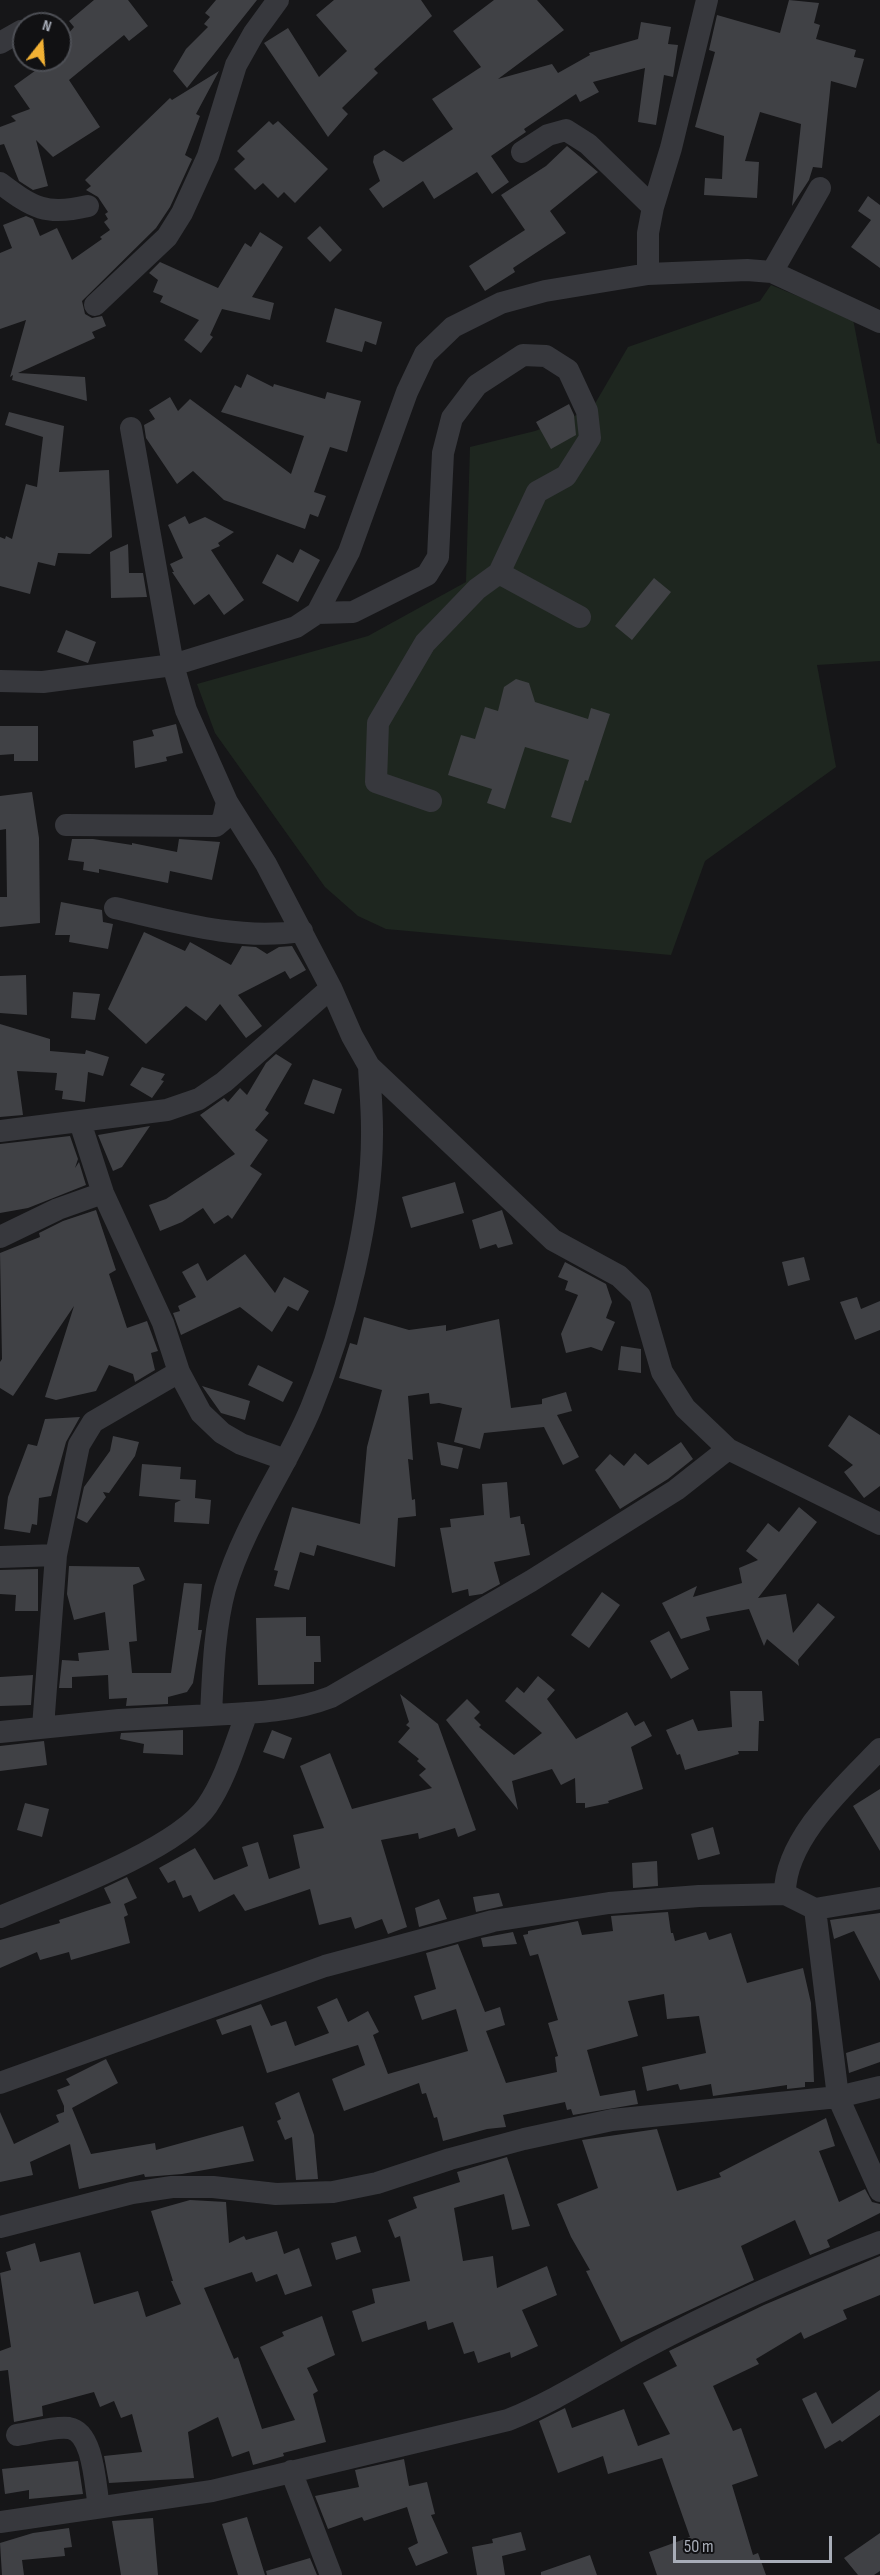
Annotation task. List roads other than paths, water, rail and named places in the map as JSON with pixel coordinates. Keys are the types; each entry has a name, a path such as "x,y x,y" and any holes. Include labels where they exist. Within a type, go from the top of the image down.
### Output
{"street":[{"path":"95,305 167,237 182,213 208,156 236,65 254,33 278,0"},
{"path":"648,274 648,233 653,207 671,148 707,0"},
{"path":"522,152 548,135 566,130 588,144 653,207"},
{"path":"0,183 42,210 61,212 88,206"},
{"path":"772,272 820,188"},
{"path":"0,681 43,682 172,665 296,627 317,612 349,552 408,392 425,354 453,327 501,303 545,291 648,274 720,270 772,272 880,322"},
{"path":"317,612 353,612 427,576 438,557 443,453 452,418 477,385 523,355 546,356 568,370 587,411 590,438 566,476 537,492 499,573 477,589 425,643 378,723 376,782 431,801"},
{"path":"131,428 172,665 186,710 227,802 266,864 331,988 352,1036 369,1065 553,1240 619,1276 640,1296 662,1372 686,1408 728,1449 880,1524"},
{"path":"499,573 580,617"},
{"path":"66,825 210,827 220,824 227,802"},
{"path":"115,908 236,933 269,935 302,931"},
{"path":"0,1131 167,1110 199,1100 243,1066 331,988"},
{"path":"211,1715 213,1666 225,1590 255,1516 286,1460 311,1407 337,1335 352,1278 370,1163 372,1130 369,1065"},
{"path":"80,1122 103,1193 159,1312 179,1372 201,1413 222,1433 241,1444 286,1460"},
{"path":"0,1237 58,1209 103,1193"},
{"path":"43,1727 56,1555 75,1462 85,1431 103,1416 179,1372"},
{"path":"0,1732 247,1713 308,1706 339,1693 575,1554 676,1490 728,1449"},
{"path":"0,1557 56,1555"},
{"path":"0,1917 147,1852 189,1826 206,1807 219,1786 247,1713"},
{"path":"784,1894 784,1878 813,1823 880,1749"},
{"path":"0,2083 325,1966 398,1944 492,1921 609,1903 699,1896 784,1894 815,1909 880,1898"},
{"path":"815,1909 838,2097 880,2191"},
{"path":"0,2227 132,2193 172,2187 213,2187 276,2194 333,2192 377,2183 450,2159 524,2139 612,2120 838,2097 880,2087"},
{"path":"0,2522 212,2491 507,2420 546,2405 642,2349 831,2261 880,2242"},
{"path":"17,2435 67,2428 84,2436 88,2446 99,2507"},
{"path":"291,2471 331,2575"}]}
